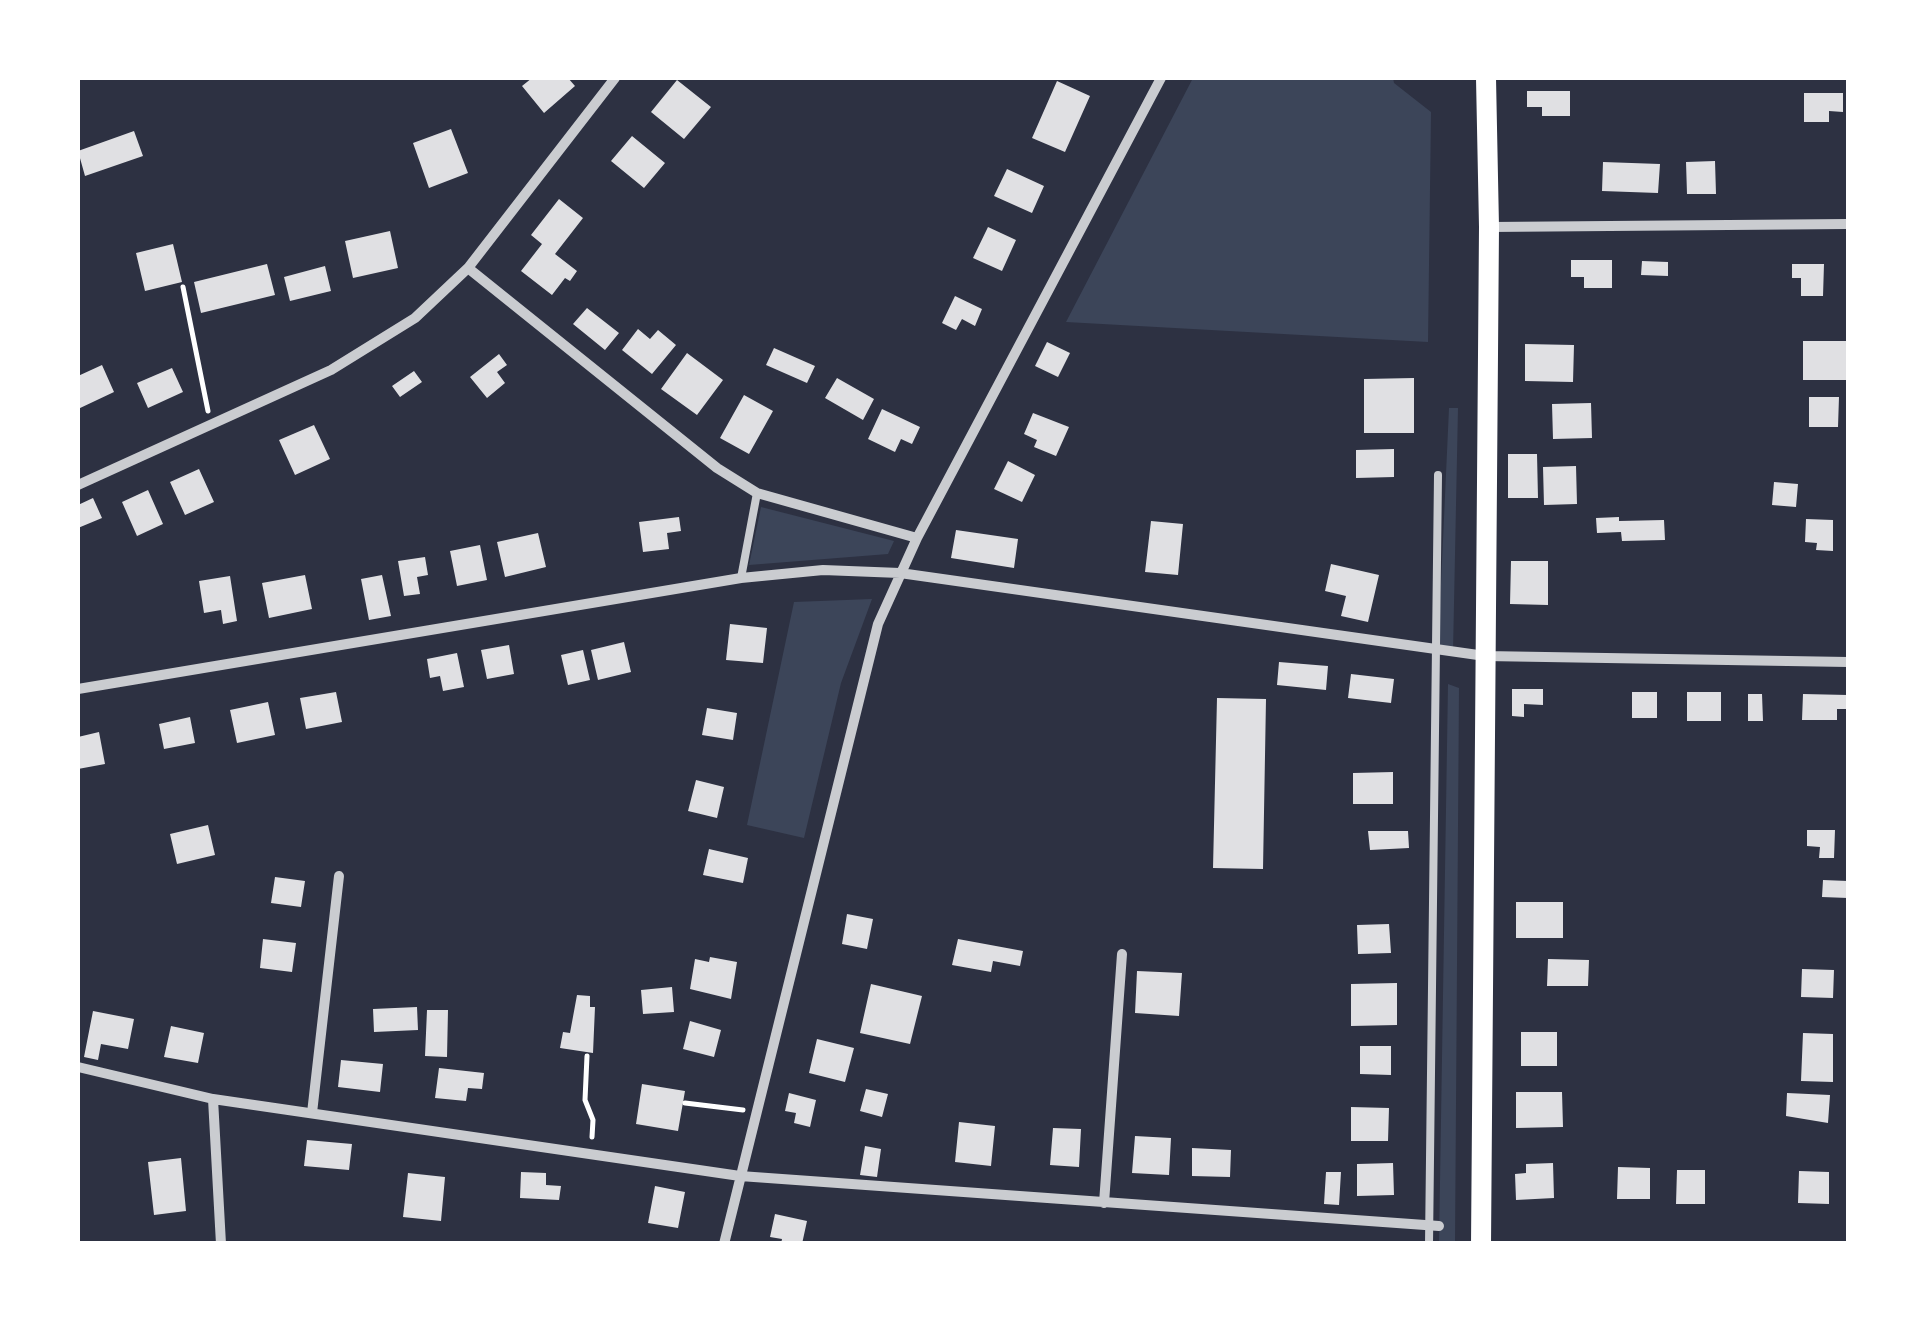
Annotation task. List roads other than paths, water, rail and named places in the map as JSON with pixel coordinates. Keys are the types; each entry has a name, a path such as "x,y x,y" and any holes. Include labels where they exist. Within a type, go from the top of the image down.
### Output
{"main road":[{"path":"1481,1244 1489,226 1486,78"}],"street":[{"path":"78,485 331,370 415,318 468,268 615,78"},
{"path":"724,1244 862,673 917,538 1160,78"},
{"path":"1489,226 1848,224"},
{"path":"468,268 717,468 757,493 917,538"},
{"path":"78,688 740,578 823,570 900,573 1485,656 1848,662"},
{"path":"312,1113 339,876"},
{"path":"1104,1203 1122,954"},
{"path":"78,1067 214,1099 740,1176 1434,1226"},
{"path":"214,1099 221,1244"}],"lane":[{"path":"1430,1244 1434,1226 1438,474"},
{"path":"740,578 757,493"}]}
